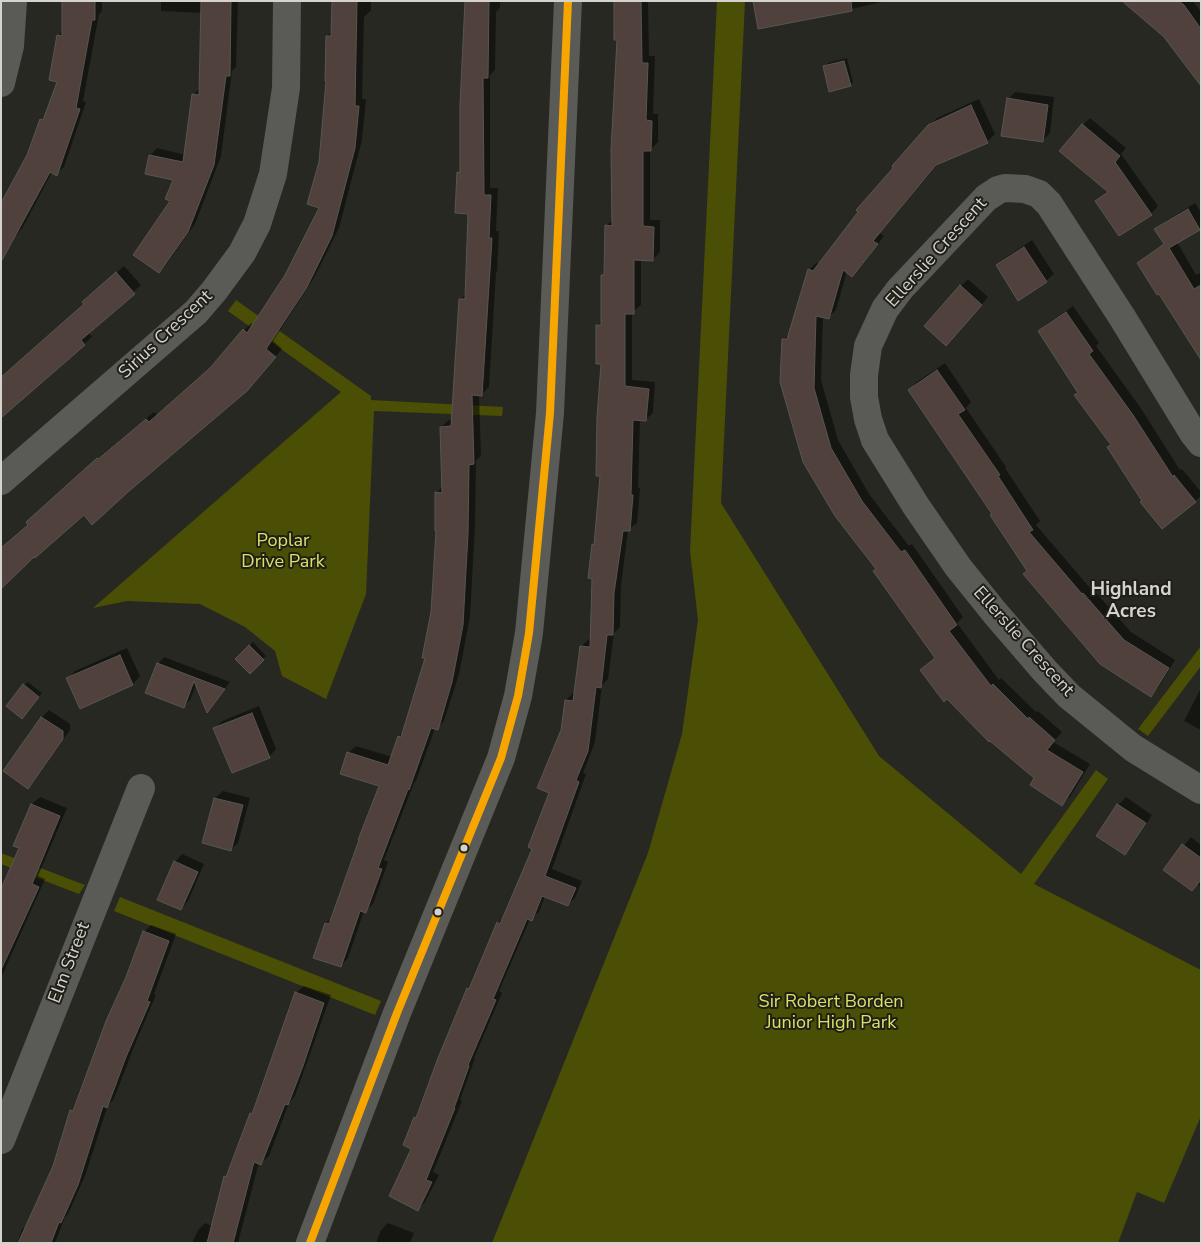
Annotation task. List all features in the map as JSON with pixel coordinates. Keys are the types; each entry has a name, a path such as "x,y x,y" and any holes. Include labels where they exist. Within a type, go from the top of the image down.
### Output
{"street":[{"path":"1,83 10,46 13,1"},
{"name":"Sirius Crescent","path":"1,481 196,312 214,292 242,253 257,224 273,174 286,88 287,1"},
{"path":"310,1243 397,1013 501,758 518,696 529,632 550,413 568,1"},
{"name":"Ellerslie Crescent","path":"1201,443 1049,204 1039,194 1025,189 1005,188 986,198 900,289 881,316 868,346 864,392 868,419 875,440 916,506 958,567 1044,671 1069,696 1133,748 1201,790"},
{"name":"Elm Street","path":"1,1140 141,788"}],"green space":[{"name":"Sir Robert Borden Junior High Park","path":"717,1 745,1 721,503 879,756 1021,874 1096,770 1108,779 1034,884 1201,970 1201,1116 1164,1203 1137,1192 1118,1243 492,1243 648,853 682,734 698,620 690,551"},
{"name":"Poplar Drive Park","path":"236,300 371,396 371,400 503,407 502,416 374,411 366,594 326,699 282,676 275,651 245,627 200,604 127,601 93,608 341,392 228,311"},
{"path":"1201,646 1201,666 1148,736 1138,729"},
{"path":"1,853 85,885 79,894 1,864"},
{"path":"120,897 381,1001 375,1015 114,911"}],"building":[{"path":"62,1 95,1 95,20 92,20 76,108 80,109 57,176 50,172 1,262 1,203 27,155 40,119 43,120 57,82 49,80 57,35 62,36"},
{"path":"201,1 231,1 230,76 226,76 214,165 188,232 159,273 133,255 170,201 165,199 173,180 145,174 149,155 183,162 192,94 199,95"},
{"path":"332,1 357,1 355,106 359,106 355,148 332,236 307,287 266,349 276,357 247,391 92,525 84,515 34,557 1,589 1,548 28,525 26,522 97,458 146,419 149,422 210,368 243,329 247,333 285,275 319,208 307,204 319,162 326,81 326,36 331,36"},
{"path":"465,1 489,1 488,78 483,78 484,195 491,195 489,238 492,238 482,396 472,395 474,464 469,465 468,534 463,625 452,682 438,730 431,728 378,868 382,869 366,913 360,911 341,967 313,958 325,923 329,924 379,786 340,774 347,752 388,765 398,736 401,737 425,658 422,658 431,612 436,531 435,492 442,493 440,427 451,426 459,299 465,299 468,214 455,213 457,172 460,173 460,105"},
{"path":"614,1 641,1 642,63 648,63 646,120 652,121 651,151 643,151 643,226 654,227 653,261 634,260 634,314 625,314 625,386 649,389 646,421 633,420 631,495 633,495 630,531 623,531 614,593 613,635 607,635 601,688 596,687 588,751 576,780 579,782 545,876 576,888 568,906 542,896 532,921 527,919 493,999 496,1000 468,1065 455,1108 426,1180 432,1182 418,1211 389,1196 411,1149 403,1145 414,1117 416,1118 467,988 469,989 497,922 500,924 532,849 528,847 549,793 537,788 561,730 565,700 573,701 580,646 590,647 592,579 588,578 592,544 594,545 600,476 596,476 597,417 601,364 596,364 596,325 601,325 601,275 604,275 605,225 612,226 611,150 617,40 614,40"},
{"path":"753,1 851,1 852,11 758,29"},
{"path":"1122,1 1179,1 1184,5 1201,29 1201,86 1164,37"},
{"path":"844,61 851,86 829,92 823,66"},
{"path":"1007,98 1048,105 1043,142 1001,136"},
{"path":"971,105 988,143 936,165 873,241 878,244 852,277 843,270 829,319 816,316 814,388 831,448 862,501 901,552 905,550 957,625 949,631 991,686 993,684 1028,719 1029,717 1055,740 1047,750 1083,772 1062,806 1030,785 1034,778 989,742 947,699 944,702 920,670 935,658 873,571 876,569 835,516 803,462 780,382 782,339 787,339 808,269 813,271 858,212 856,210 928,125"},
{"path":"1082,124 1120,156 1115,162 1152,215 1119,236 1095,201 1108,192 1059,151"},
{"path":"1188,209 1200,230 1169,248 1194,289 1201,285 1201,360 1137,263 1164,244 1154,229"},
{"path":"1024,247 1047,282 1018,301 996,265"},
{"path":"116,272 135,294 81,340 85,345 1,418 1,377 84,304 82,302"},
{"path":"960,285 982,305 946,346 924,326"},
{"path":"1066,312 1093,351 1089,354 1133,415 1173,477 1174,475 1196,502 1162,529 1140,502 1142,501 1107,447 1111,445 1074,395 1078,393 1038,331"},
{"path":"937,370 965,410 958,414 1000,475 998,476 1033,530 1029,532 1124,640 1169,668 1151,697 1100,664 1023,574 1027,571 990,515 992,514 908,390"},
{"path":"249,645 264,660 250,674 235,659"},
{"path":"120,655 133,685 80,709 66,678"},
{"path":"157,663 225,689 207,713 194,681 184,708 145,693"},
{"path":"23,684 39,697 22,719 6,706"},
{"path":"252,713 270,758 232,773 213,728"},
{"path":"41,717 63,731 63,739 28,789 3,771"},
{"path":"214,798 243,805 231,851 202,843"},
{"path":"31,804 60,816 32,884 39,887 1,970 1,889 19,848 13,846"},
{"path":"1117,804 1146,823 1125,855 1096,836"},
{"path":"1182,844 1201,858 1201,880 1192,891 1163,870"},
{"path":"174,861 198,872 181,910 157,900"},
{"path":"143,931 169,941 147,1001 150,1002 126,1057 107,1108 103,1106 78,1185 61,1223 59,1222 51,1243 18,1243 53,1166 70,1110 73,1111 106,1021 126,977"},
{"path":"295,992 324,1003 303,1066 288,1105 285,1104 261,1165 254,1162 233,1243 207,1243 224,1176 226,1177 250,1113 252,1114"}],"transit line":[{"path":"310,1243 397,1013 501,758 518,696 529,633 550,413 568,1"}],"district":[{"name":"Highland Acres","path":"1131,601"}]}
